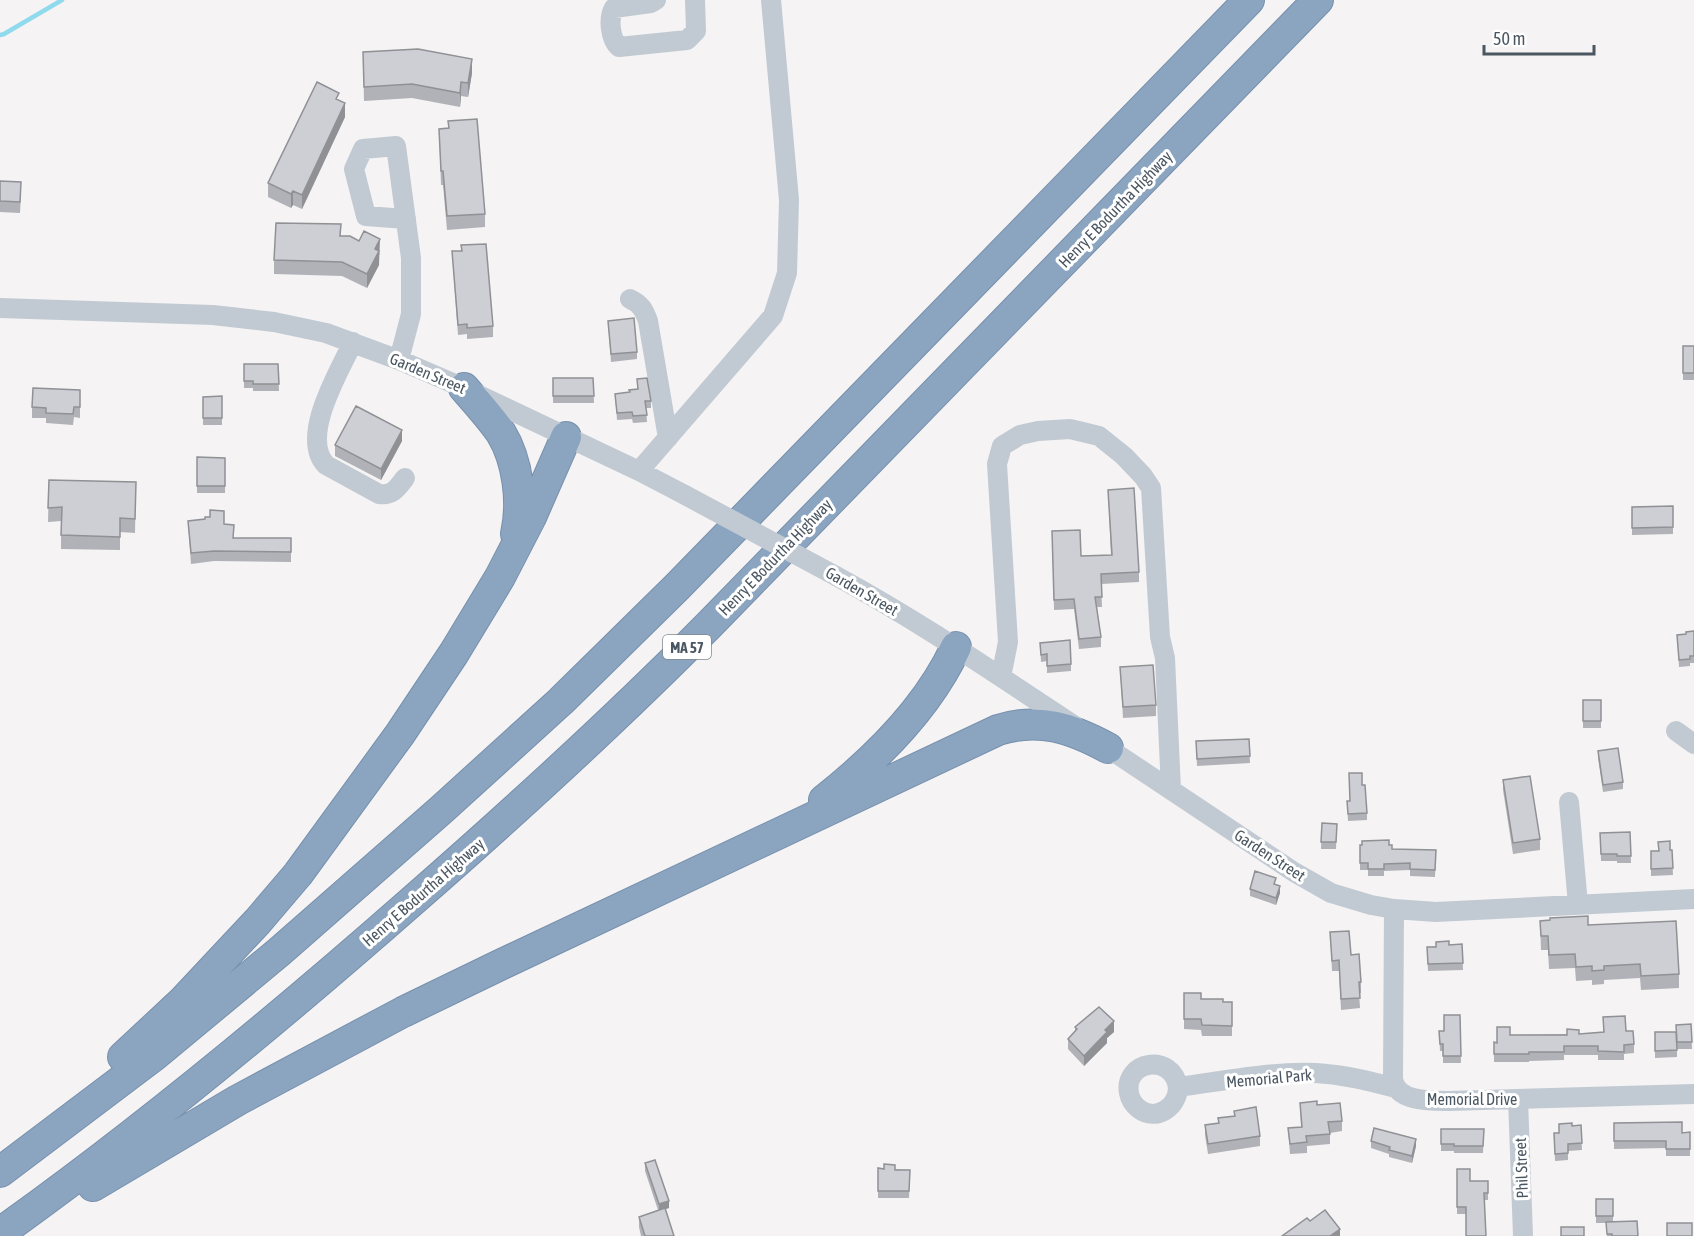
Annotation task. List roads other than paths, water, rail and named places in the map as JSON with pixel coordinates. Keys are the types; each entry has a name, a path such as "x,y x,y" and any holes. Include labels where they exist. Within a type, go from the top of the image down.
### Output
{"highway":[{"name":"MA 57","path":"0,1172 138,1068 279,952 481,775 561,701 694,570 1250,0"},
{"name":"Henry E Bodurtha Highway","path":"0,1233 102,1159 270,1024 361,947 555,774 702,632 1318,0"},
{"path":"464,388 502,435 511,456 517,483 518,526 500,577"},
{"path":"0,1158 69,1103 146,1036 203,980 264,914 317,848 400,734 454,653 500,577 531,517 566,436"},
{"path":"742,850 778,831 812,808 842,786 871,759 913,714 948,663 956,647"},
{"path":"11,1236 192,1126 347,1041 451,988 971,743 1011,726 1036,724 1060,728 1085,736 1108,748"}],"street":[{"path":"656,0 651,3 614,8 611,13 612,37 618,47 687,40 696,30 695,0"},
{"path":"639,471 773,316 787,273 789,200 771,0"},
{"path":"399,360 411,314 411,258 406,219"},
{"path":"630,299 643,308 648,321 668,438"},
{"name":"Garden Street","path":"0,308 213,315 300,327 353,342 464,388 639,471 878,599 956,647 1331,893 1394,909 1436,912 1694,899"},
{"path":"353,342 320,416 317,437 321,460 379,494 387,495 395,490 405,478"},
{"path":"1001,677 1008,642 997,464 1002,446 1020,435 1038,431 1070,429 1099,436 1137,469 1150,488 1160,637 1165,658 1171,790"},
{"path":"1676,731 1694,744"},
{"path":"1569,802 1578,905"},
{"path":"1394,909 1393,1079 1396,1088"},
{"name":"Memorial Park","path":"1178,1087 1310,1073 1355,1077 1396,1088"},
{"name":"Memorial Drive","path":"1396,1088 1409,1096 1428,1100 1694,1095"},
{"name":"Phil Street","path":"1518,1099 1523,1236"}],"waterway":[{"path":"0,35 62,0"}]}
